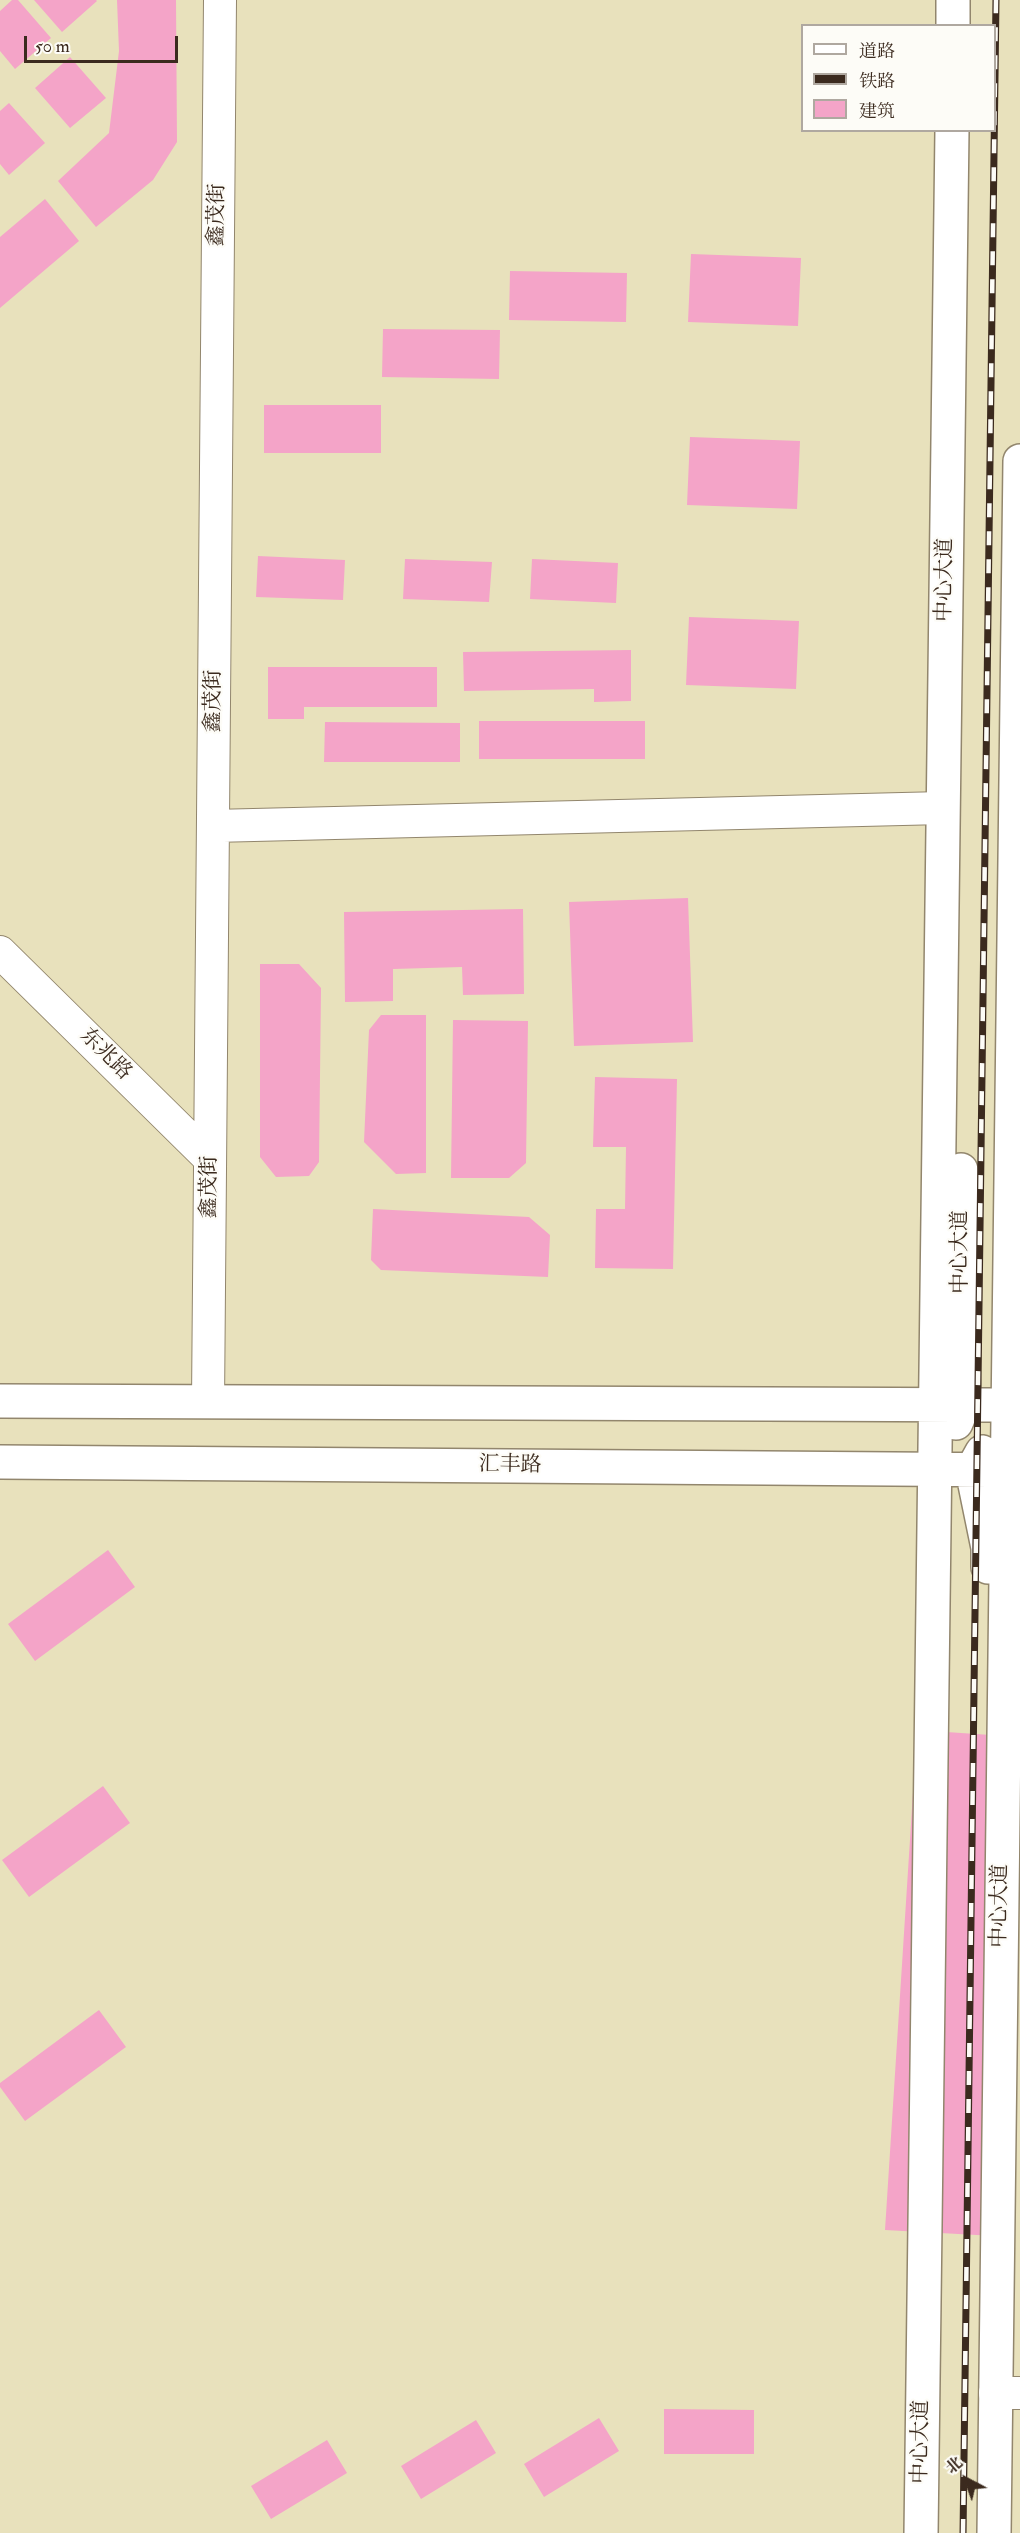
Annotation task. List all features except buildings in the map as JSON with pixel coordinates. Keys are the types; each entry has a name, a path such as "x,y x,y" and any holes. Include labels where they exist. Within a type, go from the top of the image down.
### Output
{"main road":[{"path":"953,0 953,24"},
{"name":"中心大道","path":"950,1405 940,1029 952,132"},
{"name":"中心大道","path":"996,2341 1014,1405 1008,1312 1020,461"},
{"name":"中心大道","path":"921,2533 923,2352 942,2260 949,1552 934,1517 934,1471 950,1405 961,1318 961,1165 940,1029"},
{"path":"961,1318 971,1340 982,1344 994,1340 1008,1312"},
{"path":"0,1401 1014,1405"},
{"name":"中心大道","path":"994,2533 1008,2393 977,2255 988,1548 972,1470 1014,1405"},
{"name":"汇丰路","path":"0,1462 1013,1470"},
{"name":"中心大道","path":"988,1548 1013,1470"}],"street":[{"name":"鑫茂街","path":"208,1402 220,0"},
{"path":"213,826 943,808"},
{"name":"东兆路","path":"0,951 210,1159"}],"railway":[{"path":"996,0 996,24"},
{"path":"963,2533 994,132"}]}
